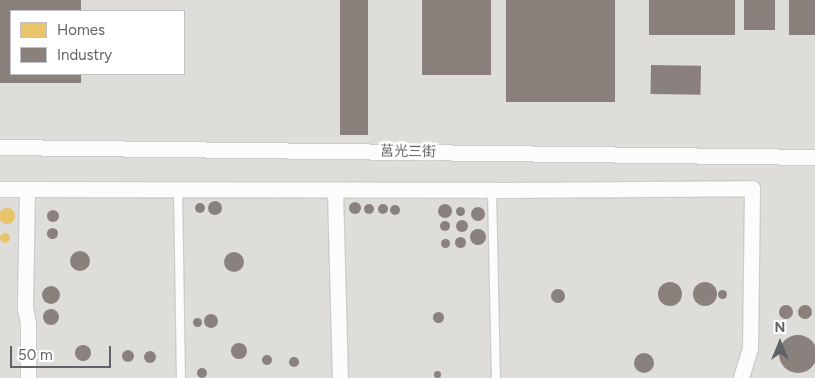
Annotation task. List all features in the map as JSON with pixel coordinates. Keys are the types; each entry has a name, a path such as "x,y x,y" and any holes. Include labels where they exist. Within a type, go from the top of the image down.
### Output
{"street":[{"name":"莒光三街","path":"0,147 815,157"},
{"path":"0,189 492,190 752,188 750,348 741,378"},
{"path":"27,189 25,308 28,323 28,378"},
{"path":"335,190 340,378"}],"lane":[{"path":"178,190 182,378"},
{"path":"492,190 496,378"}],"shaded area":[{"path":"0,0 815,0 815,378 0,378"}],"building: Homes":[{"path":"7,208 13,210 15,216 13,222 7,224 1,222 -1,216 1,210"},
{"path":"3,233 7,233 10,238 9,242 3,243 0,240 0,236"}],"building: Industry":[{"path":"0,0 81,0 81,10 10,10 10,75 81,75 81,83 0,83"},
{"path":"340,0 368,0 368,135 340,135"},
{"path":"422,0 491,0 491,75 422,75"},
{"path":"506,0 615,0 615,102 506,102"},
{"path":"649,0 735,0 735,35 649,35"},
{"path":"744,0 775,0 775,30 744,30"},
{"path":"789,0 815,0 815,35 789,35"},
{"path":"651,65 701,66 700,95 650,94"},
{"path":"215,201 220,203 222,208 220,213 215,215 210,213 208,208 210,203"},
{"path":"355,202 361,208 355,214 349,208"},
{"path":"198,203 202,203 205,208 204,212 198,213 195,210 195,206"},
{"path":"367,204 371,204 374,209 373,213 367,214 364,211 364,207"},
{"path":"381,204 385,204 388,209 387,213 381,214 378,211 378,207"},
{"path":"445,204 450,206 452,211 450,216 445,218 440,216 438,211 440,206"},
{"path":"395,205 400,210 395,215 390,210"},
{"path":"460,207 464,211 460,215 456,211"},
{"path":"475,207 481,207 485,214 481,221 475,221 471,217 471,211"},
{"path":"51,210 55,210 59,216 55,222 51,222 47,218 47,214"},
{"path":"460,220 464,220 468,226 464,232 460,232 456,228 456,224"},
{"path":"445,221 450,226 445,231 440,226"},
{"path":"52,227 58,233 52,239 46,233"},
{"path":"478,229 486,237 478,245 470,237"},
{"path":"460,236 466,242 460,248 454,242"},
{"path":"445,238 450,243 445,248 440,243"},
{"path":"80,251 87,254 90,261 87,268 80,271 73,268 70,261 73,254"},
{"path":"234,252 241,255 244,262 241,269 234,272 227,269 224,262 227,255"},
{"path":"670,282 678,286 682,294 678,302 670,306 662,302 658,294 662,286"},
{"path":"705,282 710,283 716,289 716,299 710,305 705,306 700,305 694,299 693,294 694,289 700,283"},
{"path":"47,286 55,286 60,291 58,302 47,304 42,299 42,291"},
{"path":"558,289 563,291 565,296 563,301 558,303 553,301 551,296 553,291"},
{"path":"722,290 726,294 722,298 718,294"},
{"path":"783,305 789,305 793,312 789,319 783,319 779,315 779,309"},
{"path":"802,305 808,305 812,312 808,319 802,319 798,315 798,309"},
{"path":"51,309 57,311 59,317 57,323 51,325 45,323 43,317 45,311"},
{"path":"436,312 440,312 443,317 442,321 436,322 433,319 433,315"},
{"path":"211,314 216,316 218,321 216,326 211,328 206,326 204,321 206,316"},
{"path":"197,317 202,322 197,327 192,322"},
{"path":"798,335 805,337 815,347 815,361 805,371 798,373 791,371 781,361 779,354 781,347 791,337"},
{"path":"239,343 245,345 247,351 245,357 239,359 233,357 231,351 233,345"},
{"path":"83,345 91,353 83,361 75,353"},
{"path":"126,350 130,350 134,356 130,362 126,362 122,358 122,354"},
{"path":"148,351 152,351 156,357 152,363 148,363 144,359 144,355"},
{"path":"644,353 651,356 654,363 651,370 644,373 637,370 634,363 637,356"},
{"path":"267,355 272,360 267,365 262,360"},
{"path":"292,357 296,357 299,362 298,366 292,367 289,364 289,360"},
{"path":"200,368 204,368 207,373 206,377 200,378 197,375 197,371"},
{"path":"437,370 441,374 437,378 433,374"}]}
